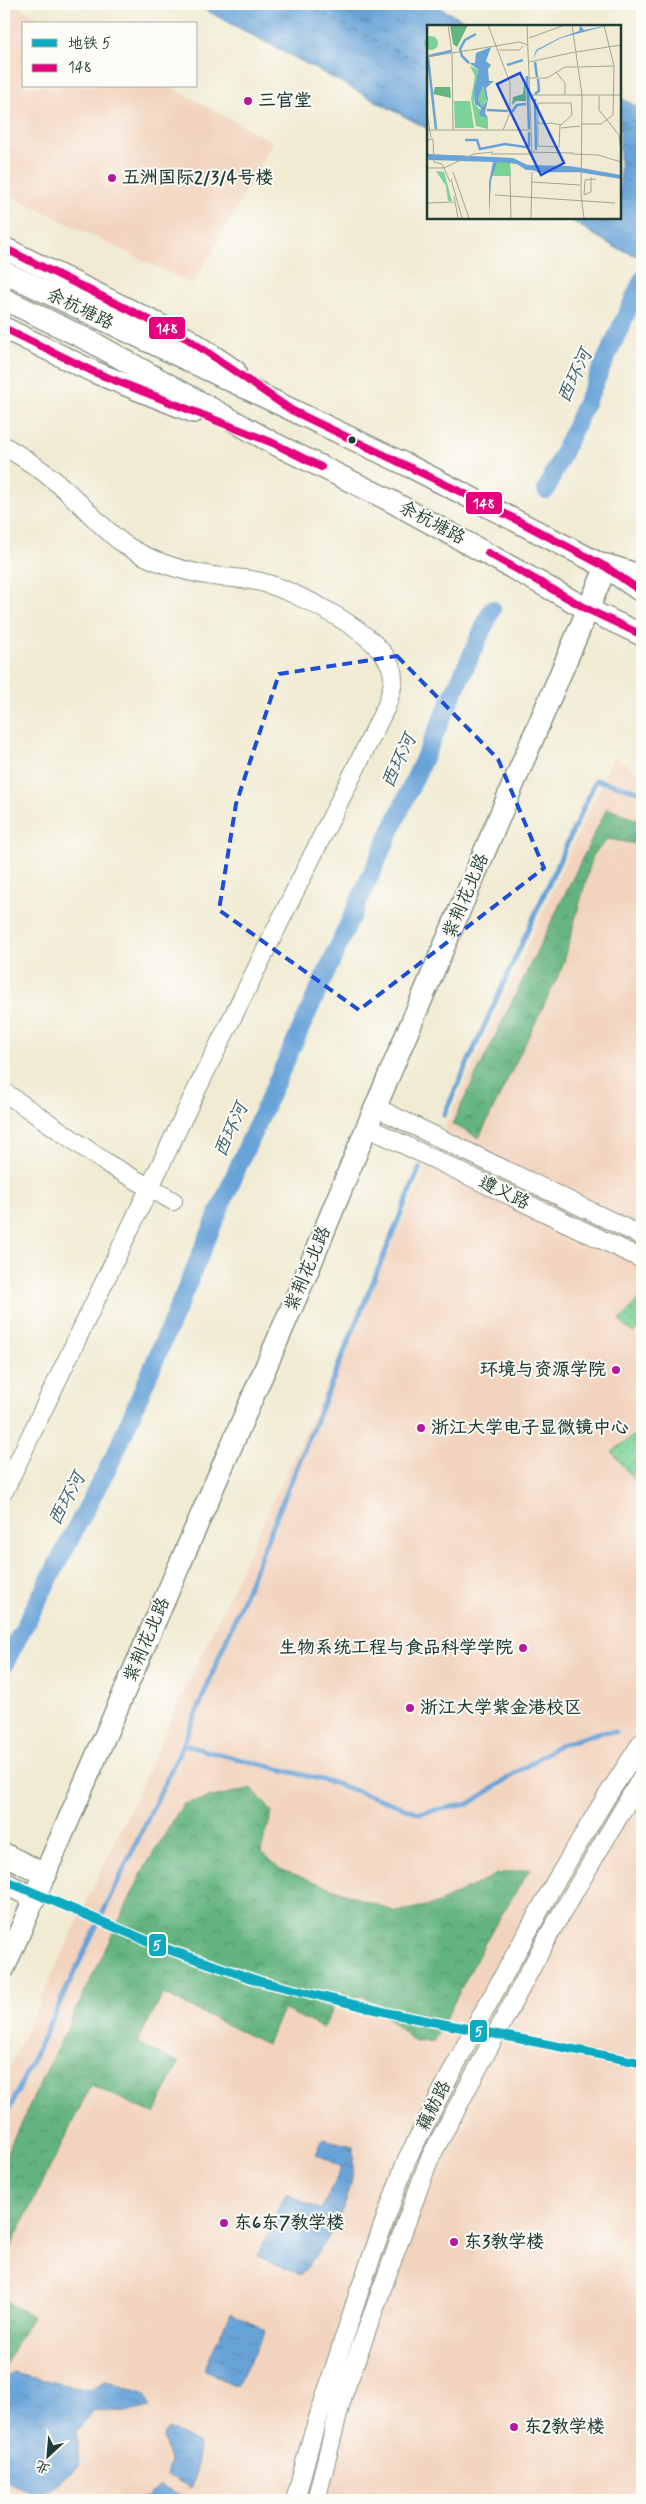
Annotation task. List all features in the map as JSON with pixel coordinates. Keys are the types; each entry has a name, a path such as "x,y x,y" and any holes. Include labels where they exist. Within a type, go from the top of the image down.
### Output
{"highway":[{"path":"606,567 642,578"}],"main road":[{"name":"余杭塘路","path":"4,248 188,339 290,410"},
{"name":"余杭塘路","path":"4,272 426,474 606,567 642,592"},
{"name":"余杭塘路","path":"4,299 90,341 273,443 398,505 589,610 642,635"},
{"name":"余杭塘路","path":"4,328 94,372 273,443"},
{"name":"紫荆花北路","path":"4,1968 46,1875 222,1463 308,1270 606,567"},
{"path":"4,1854 46,1875"},
{"path":"4,1883 35,1898"}],"street":[{"path":"4,446 50,476 99,524 127,546 178,569 260,582 298,595 327,611 375,644 387,658 392,669 392,688 386,707 150,1187 4,1491"},
{"path":"4,1092 108,1164 173,1201"},
{"name":"遵义路","path":"376,1107 642,1236"},
{"name":"遵义路","path":"367,1127 642,1259"},
{"name":"藕舫路","path":"295,2500 312,2437 359,2292 407,2159 473,2031 554,1884 605,1798 642,1742"},
{"name":"藕舫路","path":"316,2500 343,2395 429,2160 551,1931 642,1777"}],"highlighted area":[{"path":"397,656 498,759 544,868 359,1010 219,910 236,804 279,674"}],"shaded area":[{"path":"4,4 13,4 47,22 22,22 22,88 173,88 273,142 193,285 4,192"},
{"name":"浙江大学紫金港校区","path":"614,755 642,776 642,2500 4,2500 4,2079 350,1336"}],"green space":[{"path":"607,808 642,822 642,845 608,839 593,855 562,968 479,1138 452,1124"},
{"path":"642,1295 642,1325 633,1333 620,1321"},
{"path":"642,1429 642,1490 612,1452"},
{"path":"252,1788 272,1812 261,1851 280,1869 396,1912 436,1904 497,1874 530,1869 488,1937 434,2041 415,2042 363,1996 338,1999 323,2028 283,2009 267,2044 163,1994 137,2043 179,2063 154,2114 91,2085 4,2260 4,2158 145,1867 183,1804"},
{"path":"4,2300 32,2316 4,2367"}],"water":[{"path":"194,4 432,4 474,25 427,25 427,128"},
{"path":"621,98 642,109 642,258 614,247 569,219 621,219"},
{"path":"323,2139 353,2146 353,2173 345,2203 339,2216 325,2242 301,2275 257,2256 286,2194 321,2210 342,2167 316,2154"},
{"path":"230,2313 266,2330 236,2387 204,2370"},
{"path":"13,2373 89,2390 106,2380 145,2395 150,2407 129,2412 94,2410 76,2432 80,2464 41,2497 4,2480 4,2378"},
{"path":"168,2428 199,2444 198,2464 191,2488 167,2475 170,2462 163,2437"},
{"path":"159,2486 185,2498 184,2500 136,2500 147,2497"}],"waterway":[{"name":"西环河","path":"546,490 642,280"},
{"name":"西环河","path":"4,1665 115,1454 244,1153 492,609"},
{"path":"444,1115 596,780 642,792"},
{"path":"4,2120 183,1745 420,1167"},
{"path":"183,1745 331,1782 419,1813 469,1804 557,1746 601,1732 615,1732"}],"ferry route":[{"path":"304,4 427,66"},
{"path":"621,122 642,120"}],"metro line":[{"name":"5","path":"4,1880 164,1948 259,1981 393,2014 642,2063"}],"transit line":[{"name":"148","path":"4,248 188,339 291,410 492,507 606,567 642,592"},
{"name":"148","path":"4,328 94,372 273,443 321,467"},
{"name":"148","path":"488,553 589,610 642,635"}],"place":[{"name":"三官堂","path":"248,101"},
{"name":"五洲国际2/3/4号楼","path":"112,178"},
{"name":"环境与资源学院","path":"616,1370"},
{"name":"浙江大学电子显微镜中心","path":"421,1428"},
{"name":"生物系统工程与食品科学学院","path":"523,1648"},
{"name":"浙江大学紫金港校区","path":"410,1708"},
{"name":"东6东7教学楼","path":"224,2223"},
{"name":"东3教学楼","path":"454,2242"},
{"name":"东2教学楼","path":"514,2427"}]}
